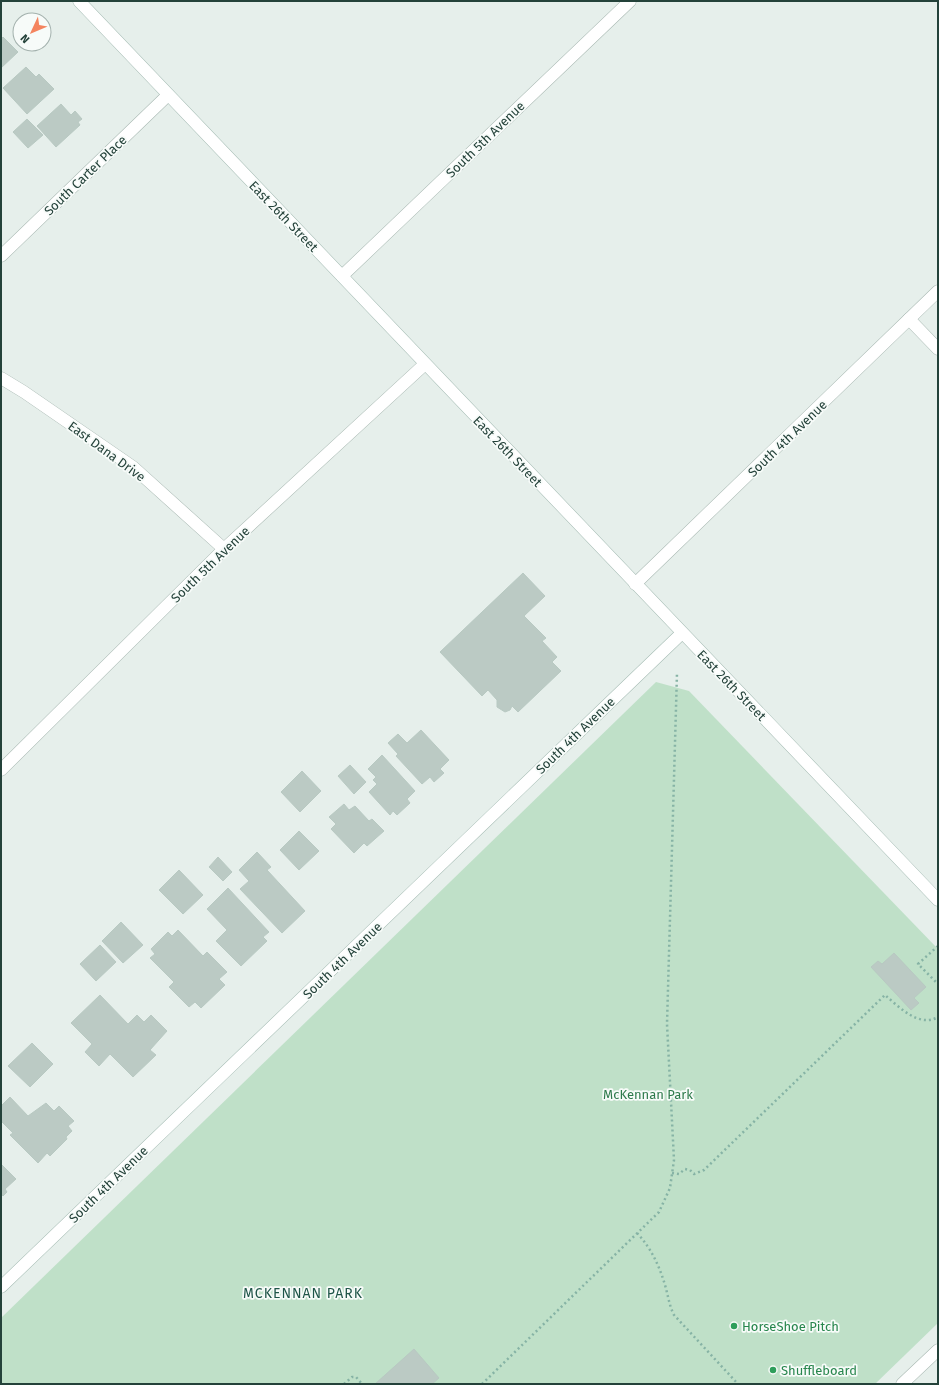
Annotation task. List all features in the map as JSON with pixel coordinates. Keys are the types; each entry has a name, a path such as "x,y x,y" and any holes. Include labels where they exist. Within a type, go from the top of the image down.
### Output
{"street":[{"name":"East 26th Street","path":"79,1 938,900"},
{"name":"South 5th Avenue","path":"342,276 630,1"},
{"name":"South Carter Place","path":"1,256 168,95"},
{"name":"South 4th Avenue","path":"635,584 938,291"},
{"path":"909,319 938,349"},
{"name":"South 5th Avenue","path":"1,770 224,549 425,364"},
{"name":"East Dana Drive","path":"1,378 24,392 133,467 224,549"},
{"name":"South 4th Avenue","path":"1,1287 682,633"},
{"path":"902,1384 938,1350"}],"path":[{"path":"482,1384 658,1212 670,1188 674,1160 667,1024 678,673"},
{"path":"938,946 918,964 938,984"},
{"path":"672,1173 679,1174 685,1169 690,1170 694,1174 704,1170 885,995 904,1011 923,1021 932,1021 938,1017"},
{"path":"638,1232 649,1246 665,1285 669,1305 674,1315 738,1384"},
{"path":"344,1384 352,1377 356,1377 362,1384"}],"green space":[{"name":"McKennan Park","path":"656,682 689,691 938,949 938,1323 875,1384 1,1384 1,1318"}],"building":[{"path":"3,37 12,46 12,52 18,52 1,68 1,39"},
{"path":"26,67 36,77 39,74 54,89 27,114 3,88"},
{"path":"61,104 71,115 75,111 82,119 78,122 80,125 56,147 37,126"},
{"path":"27,119 43,135 28,148 13,132"},
{"path":"523,573 545,596 524,616 546,638 542,641 557,657 552,662 561,671 518,712 512,706 510,710 505,712 497,707 497,700 488,690 482,696 440,652"},
{"path":"421,730 449,760 440,769 444,773 434,782 430,777 422,784 396,756 398,754 388,743 398,734 407,743"},
{"path":"382,755 415,791 407,799 410,803 397,815 393,811 390,815 369,792 377,784 373,780 376,777 368,769"},
{"path":"350,765 366,782 354,794 338,776"},
{"path":"302,771 321,791 300,812 281,792"},
{"path":"344,804 349,810 355,806 369,821 372,819 384,831 367,846 364,843 354,853 331,829 336,824 329,817"},
{"path":"299,831 319,851 299,870 280,850"},
{"path":"257,852 271,867 267,870 305,911 282,933 240,889 249,881 239,870"},
{"path":"218,857 232,872 223,881 209,867"},
{"path":"179,870 203,895 183,914 159,890"},
{"path":"228,888 269,932 263,937 267,941 241,966 216,941 227,930 207,909"},
{"path":"121,922 143,945 123,963 102,941"},
{"path":"178,930 203,956 207,952 227,972 219,979 225,985 201,1008 195,1002 189,1007 169,987 174,982 150,958 155,954 151,949 168,932 172,936"},
{"path":"100,945 116,962 96,981 80,964"},
{"path":"894,953 926,987 914,998 919,1003 911,1010 871,967 878,961 882,964"},
{"path":"100,995 128,1024 137,1015 144,1022 151,1015 167,1031 150,1050 156,1055 133,1077 110,1054 99,1066 85,1052 92,1044 71,1023"},
{"path":"32,1043 53,1064 30,1087 8,1066"},
{"path":"10,1097 28,1116 46,1103 54,1111 59,1106 74,1121 68,1126 72,1131 66,1137 67,1139 50,1156 47,1153 38,1163 10,1135 13,1133 1,1121 1,1106"},
{"path":"1,1164 16,1179 5,1189 7,1192 3,1196 1,1194"},
{"path":"414,1349 439,1378 432,1384 375,1384"}],"place":[{"name":"HorseShoe Pitch","path":"734,1326"},
{"name":"Shuffleboard","path":"773,1370"}],"district":[{"name":"MCKENNAN PARK","path":"303,1293"}]}
